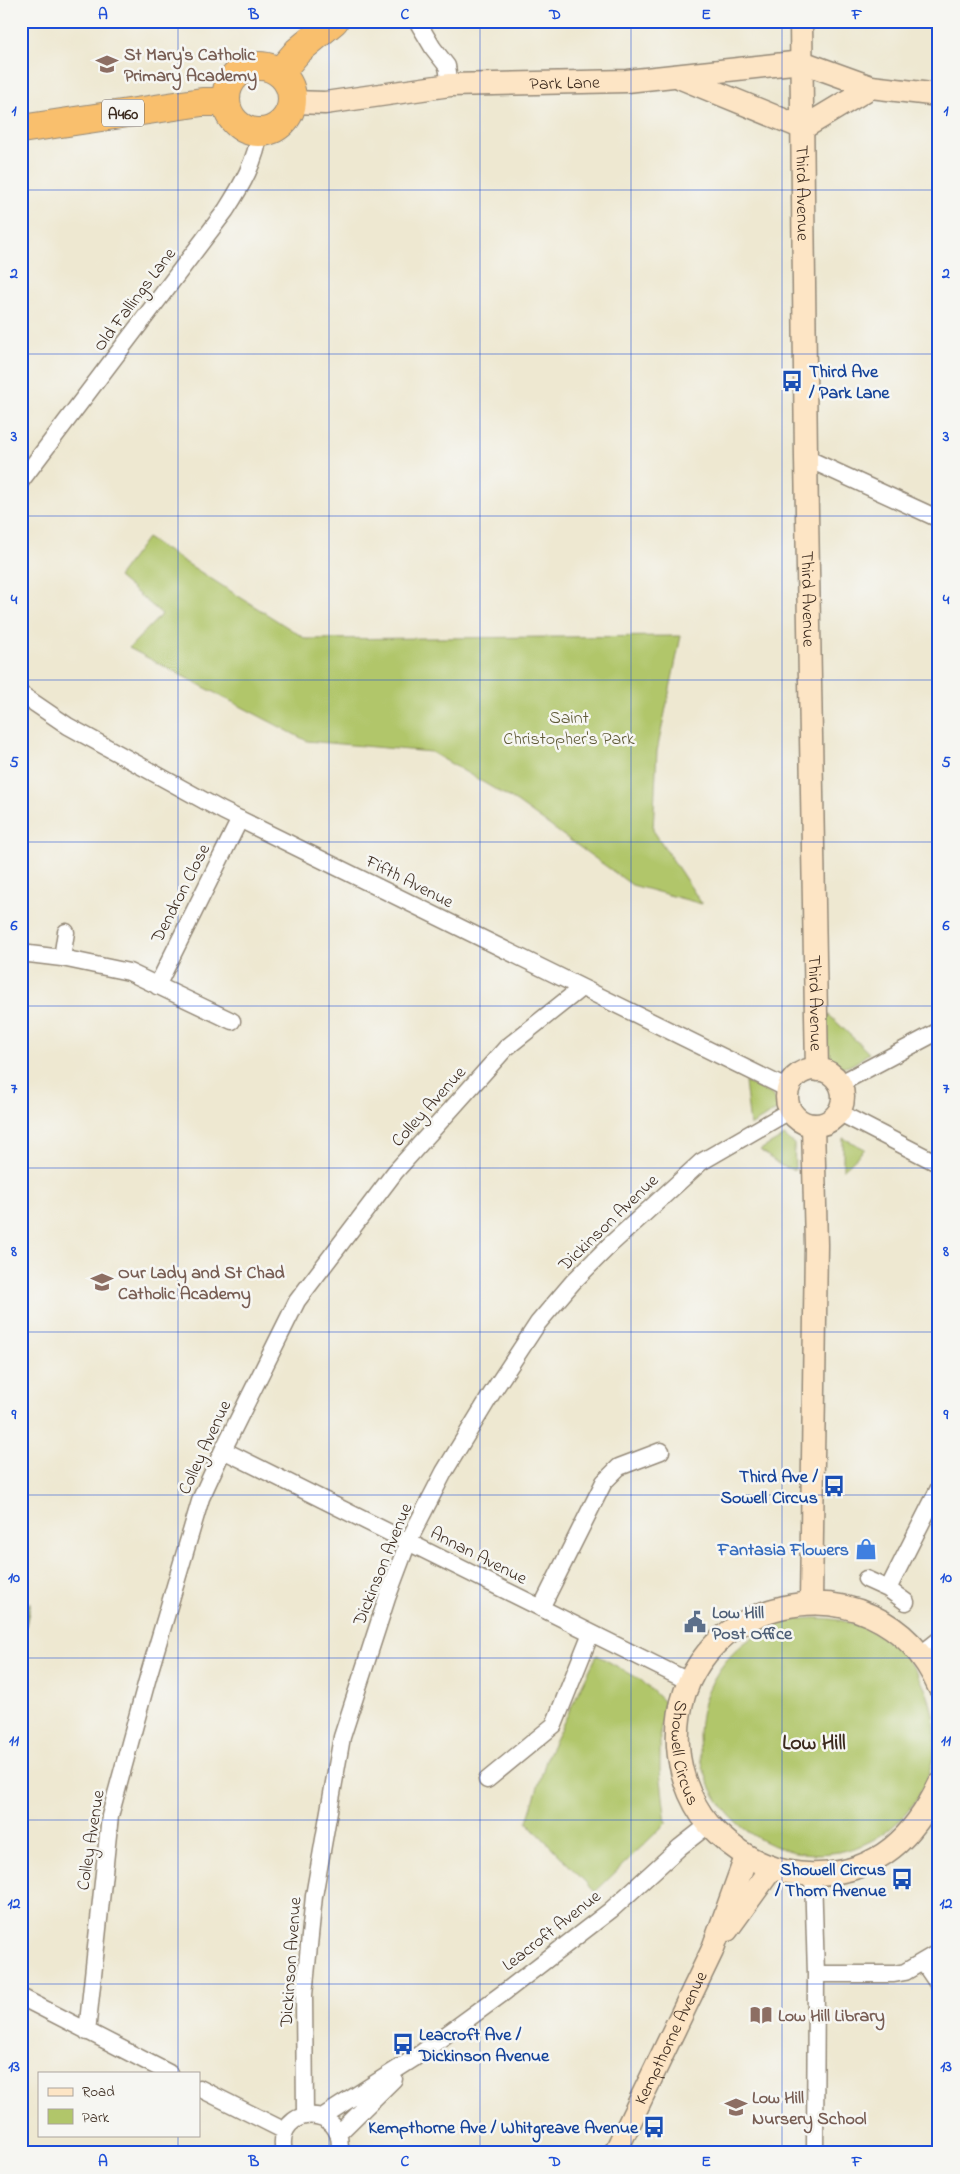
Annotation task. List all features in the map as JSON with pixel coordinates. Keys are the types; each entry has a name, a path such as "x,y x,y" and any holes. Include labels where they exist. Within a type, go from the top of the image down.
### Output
{"highway":[{"path":"280,73 298,51 334,21"},
{"path":"261,66 280,73 289,86 292,102 288,113 281,123 271,129 260,131 246,129 235,121 228,110 226,102 229,84 243,70 261,66"},
{"name":"A460","path":"21,130 193,103 226,102"}],"street":[{"path":"418,21 433,48 447,66 450,85"},
{"name":"Third Avenue","path":"801,21 806,458 817,1070"},
{"name":"Park Lane","path":"292,102 325,103 450,85 593,83 680,77 802,62 871,88 939,95"},
{"name":"Park Lane","path":"680,77 803,128"},
{"path":"803,128 871,88"},
{"name":"Old Fallings Lane","path":"21,481 226,210 241,186 257,152 260,131"},
{"path":"806,458 939,518"},
{"name":"Fifth Avenue","path":"21,694 68,726 223,811 580,989 790,1100"},
{"name":"Dendron Close","path":"157,986 240,819"},
{"path":"62,958 66,932"},
{"path":"28,954 62,958 128,972 232,1022"},
{"name":"Colley Avenue","path":"87,2032 110,1816 148,1677 201,1498 223,1450 297,1301 389,1180 506,1048 580,989"},
{"path":"839,1084 939,1031"},
{"path":"808,1070 817,1070 834,1077 839,1084 843,1098 838,1112 828,1122 814,1125 804,1123 796,1118 790,1100 792,1081 799,1074 808,1070"},
{"name":"Dickinson Avenue","path":"305,2115 304,1995 314,1896 342,1737 387,1598 408,1542 444,1472 492,1393 538,1323 573,1282 610,1244 701,1162 790,1100"},
{"path":"838,1112 939,1164"},
{"path":"811,1602 816,1245 814,1125"},
{"name":"Annan Avenue","path":"223,1450 690,1682"},
{"path":"541,1608 604,1482 619,1467 661,1450"},
{"path":"888,1589 939,1488"},
{"path":"866,1579 888,1589 906,1602"},
{"name":"Showell Circus","path":"937,1794 920,1821 892,1849 857,1868 831,1874 813,1874 772,1868 746,1857 708,1825 685,1781 679,1761 679,1719 690,1682 698,1665 727,1634 744,1621 782,1607 811,1602 831,1603 867,1614 898,1632 920,1655 934,1675 939,1687"},
{"path":"487,1780 554,1725 591,1633"},
{"path":"920,1655 939,1640"},
{"name":"Leacroft Avenue","path":"322,2117 413,2059 611,1910 680,1847 708,1825"},
{"name":"Kempthorne Avenue","path":"615,2153 712,1951 746,1857"},
{"name":"Kempthorne Avenue","path":"712,1951 772,1868"},
{"path":"813,1874 816,1974 815,2153"},
{"path":"816,1974 894,1974 905,1972 939,1952"},
{"path":"923,1962 938,1984"},
{"path":"21,1997 167,2072"},
{"name":"Leacroft Avenue","path":"338,2134 413,2059"},
{"path":"200,2088 285,2131"},
{"path":"284,2153 282,2145 285,2131 294,2120 305,2115 322,2117 333,2125 338,2134 340,2144 338,2153"}],"green space":[{"name":"Saint Christopher's Park","path":"147,538 306,639 681,636 657,751 653,830 702,904 632,885 517,802 431,752 307,741 129,648 162,614 118,577"},
{"path":"828,1014 869,1053 857,1062 845,1067 837,1067 832,1063 827,1048"},
{"path":"745,1082 771,1094 779,1105 777,1110 750,1126"},
{"path":"784,1136 794,1144 795,1170 781,1166 760,1150"},
{"path":"843,1138 865,1149 843,1170"},
{"path":"31,1602 21,1649 21,1609"},
{"path":"817,1618 840,1620 873,1632 892,1645 908,1661 921,1680 930,1702 935,1736 933,1759 921,1792 908,1811 892,1827 873,1840 851,1849 817,1854 794,1852 761,1840 742,1827 726,1811 713,1792 704,1770 699,1736 701,1713 713,1680 726,1661 742,1645 761,1632 783,1623"},
{"path":"597,1655 641,1680 664,1702 660,1736 660,1771 666,1823 595,1892 527,1822 548,1754"}],"place":[{"name":"St Mary's Catholic Primary Academy","path":"107,64"},
{"name":"Third Ave / Park Lane","path":"792,381"},
{"name":"Our Lady and St Chad Catholic Academy","path":"102,1282"},
{"name":"Third Ave / Sowell Circus","path":"834,1486"},
{"name":"Fantasia Flowers","path":"866,1549"},
{"name":"Low Hill Post Office","path":"695,1622"},
{"name":"Showell Circus / Thorn Avenue","path":"902,1879"},
{"name":"Low Hill Library","path":"761,2015"},
{"name":"Leacroft Ave / Dickinson Avenue","path":"403,2044"},
{"name":"Low Hill Nursery School","path":"736,2107"},
{"name":"Kempthorne Ave / Whitgreave Avenue","path":"654,2127"}],"district":[{"name":"Low Hill","path":"814,1741"}]}
